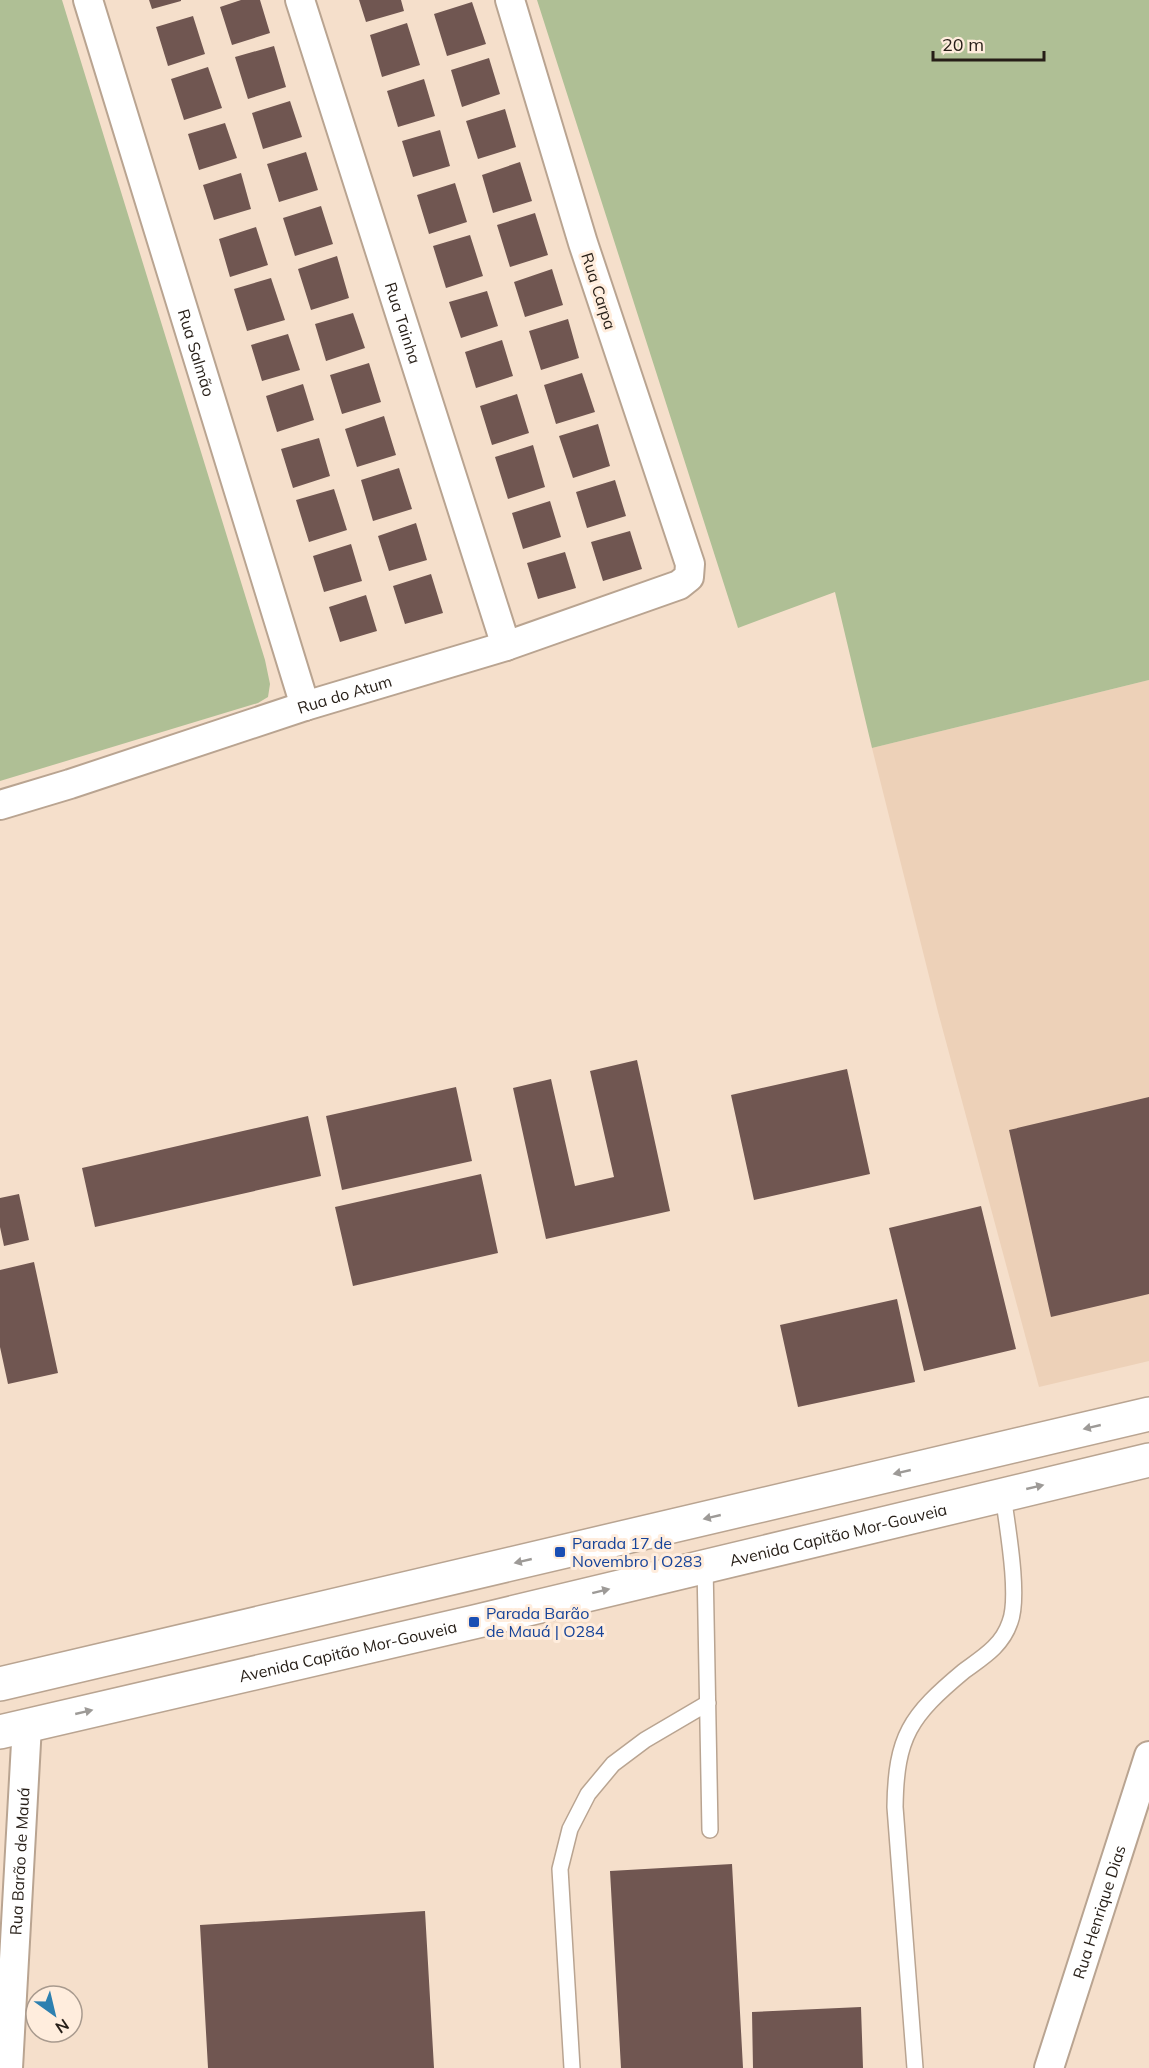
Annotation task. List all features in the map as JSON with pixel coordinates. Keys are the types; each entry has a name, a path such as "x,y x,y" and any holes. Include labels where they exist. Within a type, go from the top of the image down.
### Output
{"main road":[{"path":"0,1684 1149,1414"},
{"name":"Avenida Capitão Mor-Gouveia","path":"13,1728 474,1622 1149,1460"}],"street":[{"name":"Rua Salmão","path":"88,0 305,706"},
{"name":"Rua Tainha","path":"300,0 506,646"},
{"name":"Rua Carpa","path":"510,0 583,243 690,564 691,573 688,579"},
{"name":"Rua do Atum","path":"0,805 305,706 506,646 680,585 688,579"},
{"name":"Rua Barão de Mauá","path":"8,2068 13,1728"},
{"name":"Rua Henrique Dias","path":"1049,2068 1149,1756"}],"lane":[{"path":"915,2068 896,1807 896,1774 902,1742 918,1714 964,1671 993,1650 1010,1624 1015,1604 1004,1495"},
{"path":"705,1565 710,1830"},
{"path":"572,2068 560,1869 570,1829 588,1794 613,1764 645,1740 708,1703"}],"shaded area":[{"path":"1149,680 1149,1361 1039,1387 938,1012 872,748"}],"green space":[{"path":"0,0 62,0 265,660 270,684 268,697 258,703 0,781"},
{"path":"537,0 1149,0 1149,680 872,748 835,592 738,628"}],"building":[{"path":"149,0 181,0 181,1 152,9"},
{"path":"241,0 260,0 270,33 232,45 220,7"},
{"path":"359,0 401,0 404,11 366,22"},
{"path":"472,2 486,44 447,56 434,14"},
{"path":"193,16 205,54 168,66 156,27"},
{"path":"407,23 420,65 382,77 370,35"},
{"path":"274,46 286,87 248,99 235,57"},
{"path":"489,58 500,94 462,107 451,70"},
{"path":"208,67 222,108 184,120 171,79"},
{"path":"424,79 435,116 398,127 387,91"},
{"path":"290,101 302,137 263,149 252,113"},
{"path":"505,109 516,147 478,159 466,121"},
{"path":"225,123 237,158 199,170 188,134"},
{"path":"440,130 450,166 413,177 402,141"},
{"path":"306,152 318,190 279,202 267,164"},
{"path":"520,162 532,201 493,213 482,175"},
{"path":"241,173 251,209 214,220 203,185"},
{"path":"455,183 467,222 429,234 417,195"},
{"path":"321,206 333,244 295,256 283,218"},
{"path":"535,213 548,255 510,267 497,225"},
{"path":"256,227 268,265 230,277 219,239"},
{"path":"470,235 483,276 446,288 433,246"},
{"path":"337,256 349,298 311,310 298,269"},
{"path":"552,269 563,305 525,317 514,282"},
{"path":"271,278 285,320 247,331 234,289"},
{"path":"487,291 498,326 461,338 449,302"},
{"path":"353,313 365,348 326,361 315,324"},
{"path":"568,319 579,358 541,370 529,331"},
{"path":"288,334 300,370 262,381 251,345"},
{"path":"502,340 513,376 476,388 465,352"},
{"path":"369,363 381,402 342,414 330,375"},
{"path":"582,373 595,412 556,424 544,385"},
{"path":"303,384 314,420 277,432 266,396"},
{"path":"517,394 529,433 492,445 480,406"},
{"path":"384,416 396,455 357,467 345,429"},
{"path":"598,424 610,466 573,478 559,436"},
{"path":"319,438 330,476 293,488 281,449"},
{"path":"533,445 545,487 508,499 495,457"},
{"path":"399,468 412,509 373,521 361,480"},
{"path":"615,480 626,516 587,528 576,492"},
{"path":"334,489 347,530 309,542 296,500"},
{"path":"550,501 561,537 523,549 512,513"},
{"path":"416,523 427,560 389,571 378,536"},
{"path":"630,531 642,569 603,581 591,542"},
{"path":"351,544 362,581 324,592 313,556"},
{"path":"565,552 576,588 538,599 527,563"},
{"path":"431,574 443,613 405,624 393,586"},
{"path":"366,595 377,631 340,642 329,607"},
{"path":"637,1060 670,1211 546,1239 513,1088 551,1079 575,1186 614,1177 590,1071"},
{"path":"847,1069 870,1174 754,1200 731,1095"},
{"path":"456,1087 472,1161 342,1190 326,1116"},
{"path":"1149,1097 1149,1294 1051,1317 1009,1130"},
{"path":"308,1116 321,1176 95,1227 82,1168"},
{"path":"481,1174 498,1253 353,1286 335,1207"},
{"path":"19,1194 29,1240 4,1246 0,1227 0,1198"},
{"path":"981,1206 1016,1349 924,1371 889,1228"},
{"path":"34,1262 58,1373 8,1384 0,1347 0,1270"},
{"path":"897,1299 915,1382 798,1407 780,1325"},
{"path":"732,1864 743,2068 621,2068 610,1871"},
{"path":"425,1911 434,2068 208,2068 200,1925"},
{"path":"861,2007 863,2068 753,2068 752,2012"}],"place":[{"name":"Parada 17 de Novembro | O283","path":"560,1552"},
{"name":"Parada Barão de Mauá | O284","path":"474,1622"}]}
